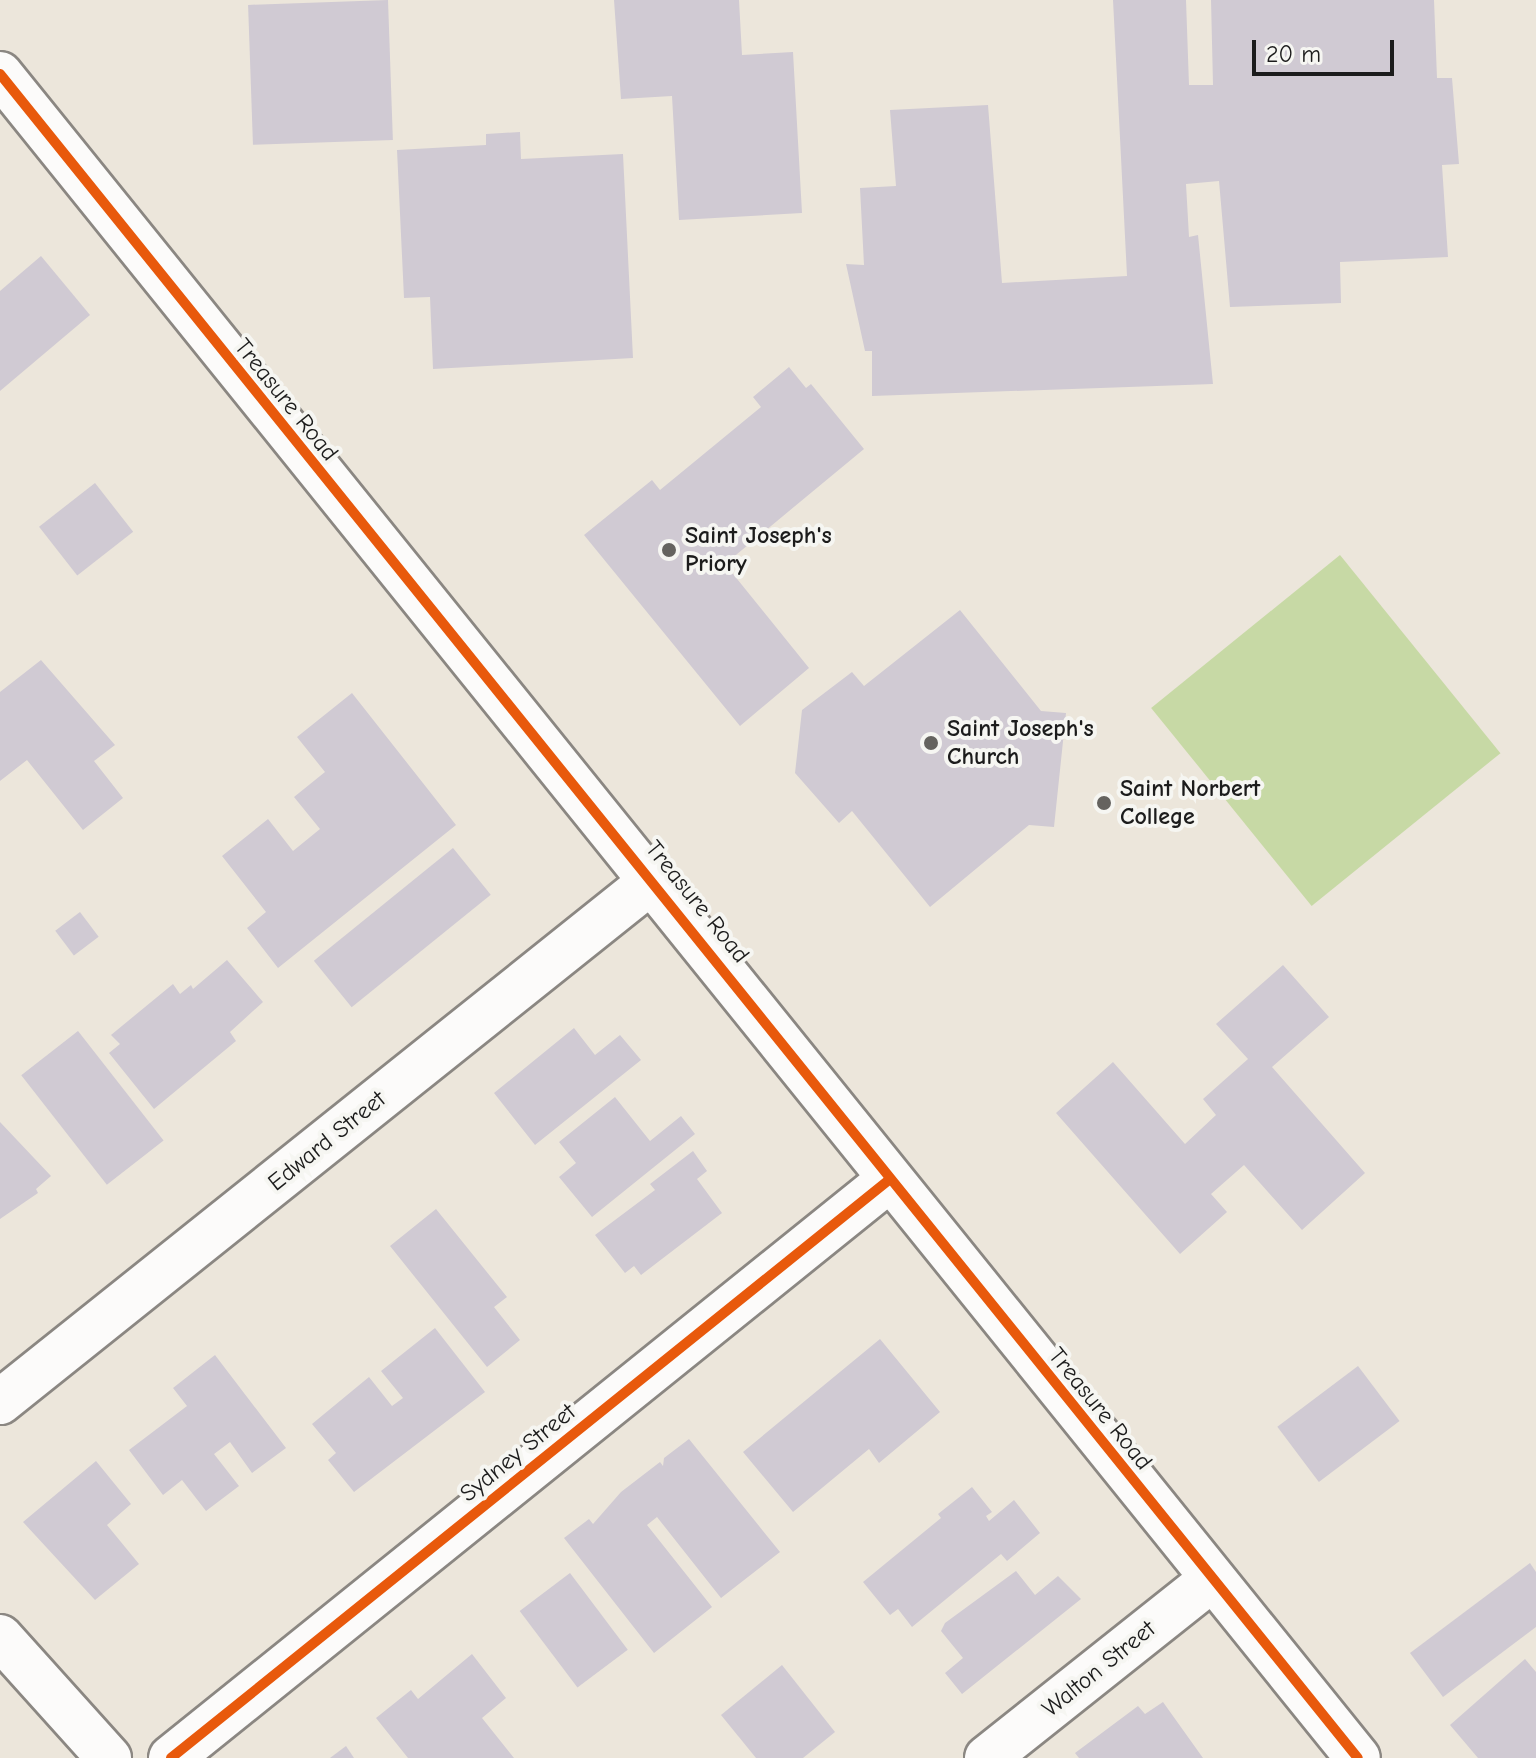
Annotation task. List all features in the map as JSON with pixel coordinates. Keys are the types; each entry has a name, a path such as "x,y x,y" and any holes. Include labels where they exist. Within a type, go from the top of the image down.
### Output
{"street":[{"name":"Treasure Road","path":"0,74 392,565 653,880 1211,1580 1358,1758"},
{"name":"Edward Street","path":"0,1402 653,880"},
{"name":"Sydney Street","path":"171,1758 890,1179"},
{"name":"Walton Street","path":"987,1758 1211,1580"},
{"path":"0,1637 109,1758"}],"green space":[{"path":"1340,555 1500,753 1312,906 1151,708"}],"building":[{"path":"388,0 393,140 253,145 248,5"},
{"path":"614,0 739,0 742,55 793,52 802,213 679,220 672,96 621,99"},
{"path":"1113,0 1186,0 1189,85 1213,85 1211,0 1434,0 1437,78 1452,78 1459,164 1442,165 1448,257 1340,262 1341,303 1230,307 1219,181 1186,184 1189,237 1198,235 1213,384 872,396 872,351 865,351 846,264 864,265 860,188 896,186 890,110 988,105 1002,283 1127,276"},
{"path":"520,132 521,159 623,154 633,358 433,369 430,297 404,298 397,150 486,145 486,134"},
{"path":"41,256 90,315 0,391 0,291"},
{"name":"Saint Joseph's Priory","path":"789,367 806,388 811,384 864,449 725,564 809,668 740,726 584,535 652,480 660,490 761,407 753,397"},
{"path":"95,483 133,532 77,576 39,527"},
{"name":"Saint Joseph's Church","path":"960,610 1041,711 1066,713 1054,827 1029,825 930,907 852,811 839,823 795,773 802,710 852,672 864,686"},
{"path":"41,660 115,745 94,761 123,798 83,830 27,760 0,781 0,692"},
{"path":"352,693 456,825 278,968 247,928 266,912 222,856 268,819 293,851 320,829 294,797 325,772 297,737"},
{"path":"453,848 491,895 352,1007 314,961"},
{"path":"80,912 99,937 74,955 55,931"},
{"path":"227,960 263,1002 230,1032 236,1041 154,1109 109,1053 120,1044 111,1035 173,984 180,994 191,985 193,989"},
{"path":"1283,965 1329,1017 1272,1067 1365,1173 1302,1230 1244,1165 1211,1194 1227,1212 1180,1254 1056,1113 1113,1062 1185,1144 1216,1115 1203,1099 1248,1059 1216,1024"},
{"path":"574,1028 595,1055 620,1035 641,1060 535,1145 494,1093"},
{"path":"78,1031 164,1141 107,1185 21,1075"},
{"path":"615,1097 650,1141 681,1116 695,1134 592,1217 559,1177 576,1163 559,1142"},
{"path":"0,1122 51,1176 36,1189 38,1193 0,1219"},
{"path":"693,1151 707,1171 697,1179 722,1213 641,1275 634,1266 625,1273 595,1235 655,1190 650,1184"},
{"path":"436,1209 507,1297 494,1307 520,1340 487,1367 390,1246"},
{"path":"435,1328 485,1392 354,1492 328,1460 336,1453 312,1424 369,1377 392,1406 403,1398 381,1371"},
{"path":"880,1339 940,1412 879,1463 869,1449 793,1512 743,1452"},
{"path":"215,1355 286,1448 252,1473 230,1442 214,1454 239,1486 206,1511 182,1480 163,1495 129,1450 187,1406 173,1388"},
{"path":"1358,1366 1400,1421 1319,1482 1277,1427"},
{"path":"689,1439 780,1552 721,1598 657,1517 647,1525 712,1607 654,1653 564,1538 589,1519 593,1524 621,1492 660,1462 663,1466 664,1458"},
{"path":"96,1461 131,1504 107,1525 139,1564 95,1600 23,1522"},
{"path":"972,1487 992,1512 986,1516 989,1521 1014,1500 1040,1533 1007,1561 1001,1554 912,1627 898,1609 890,1615 863,1582 941,1518 938,1514"},
{"path":"1530,1563 1536,1572 1536,1627 1443,1697 1410,1653"},
{"path":"1016,1571 1035,1595 1058,1576 1081,1599 962,1694 945,1673 963,1658 941,1631 945,1623"},
{"path":"570,1573 628,1650 577,1688 520,1611"},
{"path":"472,1654 506,1698 482,1718 514,1758 408,1758 376,1718 411,1690 418,1699"},
{"path":"1525,1659 1536,1672 1536,1758 1478,1758 1450,1725"},
{"path":"782,1665 835,1732 803,1758 756,1758 721,1715"},
{"path":"1163,1702 1203,1758 1079,1758 1075,1753 1138,1706 1145,1714"},
{"path":"346,1746 354,1758 330,1758"}],"cycle path":[{"path":"0,74 1358,1758"},
{"path":"171,1758 890,1179"}],"place":[{"name":"Saint Joseph's Priory","path":"669,550"},
{"name":"Saint Joseph's Church","path":"931,743"},
{"name":"Saint Norbert College","path":"1104,803"}]}
